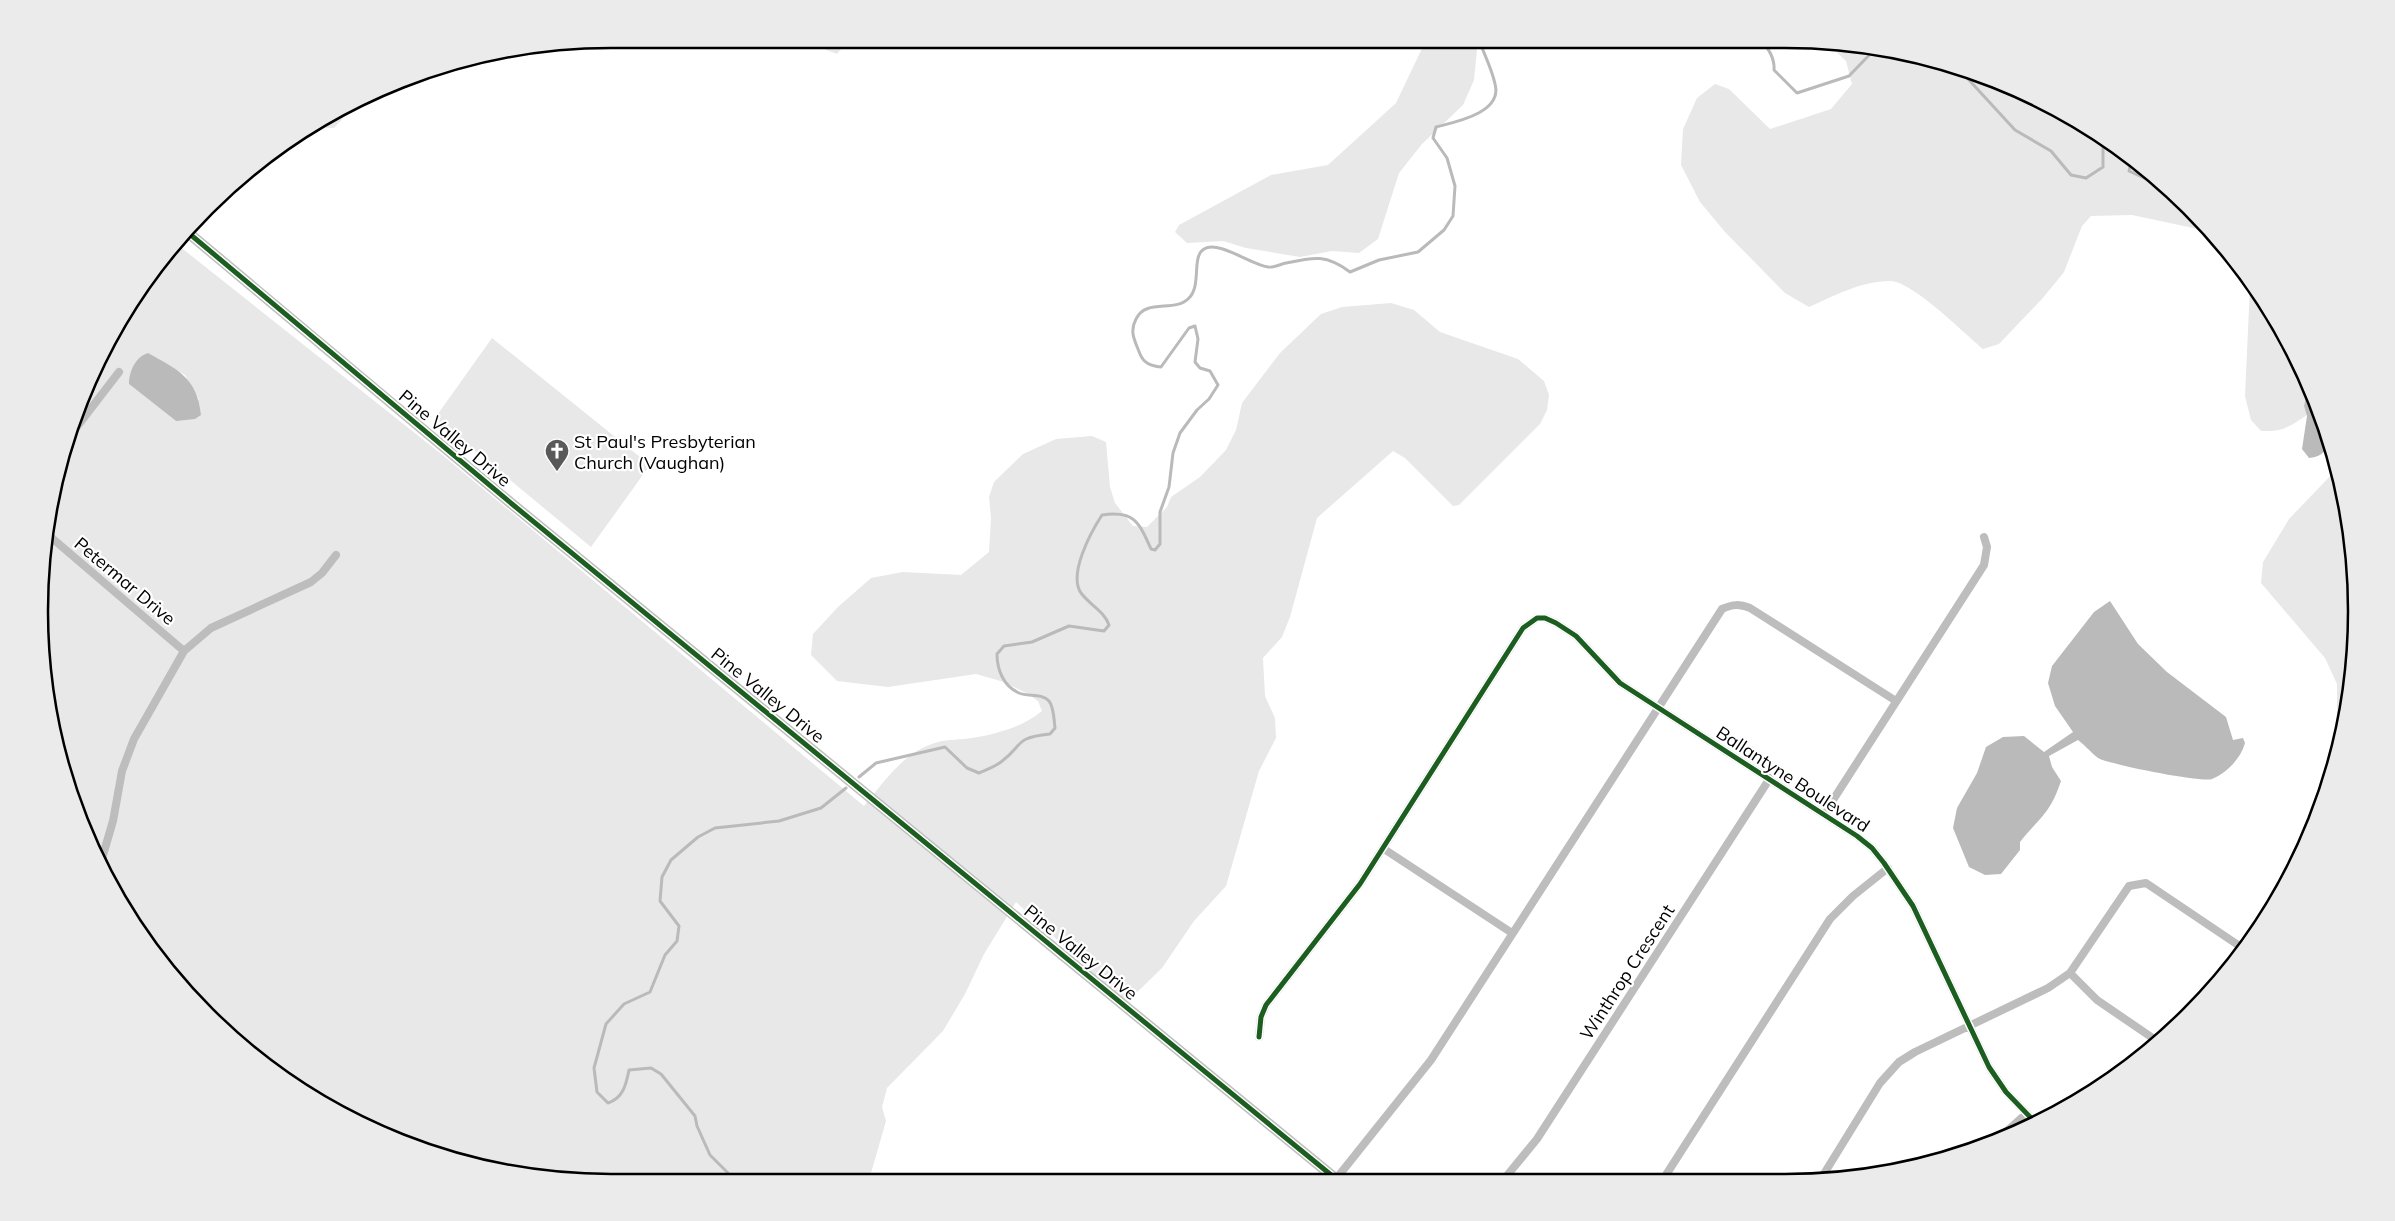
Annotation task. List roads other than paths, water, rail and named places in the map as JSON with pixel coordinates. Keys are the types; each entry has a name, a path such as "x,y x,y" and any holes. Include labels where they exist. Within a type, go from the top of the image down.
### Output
{"street":[{"name":"Pine Valley Drive","path":"191,235 512,504 1330,1174"},
{"path":"79,423 119,372"},
{"name":"Petermar Drive","path":"52,538 184,651"},
{"path":"1824,814 1984,564 1987,547 1984,538"},
{"path":"103,854 113,821 122,771 134,739 184,651 211,628 311,582 322,573 336,555"},
{"path":"1340,1174 1431,1060 1722,609 1736,605 1750,608 1896,700"},
{"name":"Ballantyne Boulevard","path":"1259,1037 1266,1005 1347,903 1384,849 1518,636 1530,621 1545,618 1571,632 1616,679 1770,778 1867,844 1888,868 1913,906 1968,1026 1997,1080 2030,1117"},
{"name":"Winthrop Crescent","path":"1508,1174 1536,1139 1770,778"},
{"path":"1384,849 1512,933"},
{"path":"1667,1174 1830,919 1853,896 1888,868"},
{"path":"1825,1172 1886,1076 1915,1052 2054,985 2070,973 2129,886 2146,883 2237,944"},
{"path":"2070,973 2098,1000 2152,1037"},
{"path":"2015,1124 2026,1114"}],"waterway":[{"path":"859,777 876,763 945,747 967,768 979,773 1001,762 1025,740 1050,734 1055,728 1051,704 1043,697 1023,694 1013,690 1002,676 997,654 1004,646 1032,642 1069,626 1104,631 1109,625 1104,616 1081,593 1077,575 1082,553 1102,515 1121,514 1128,516 1139,525 1151,549 1155,550 1160,544 1160,512 1169,487 1173,453 1180,433 1197,410 1209,399 1218,385 1210,371 1200,368 1195,362 1198,339 1195,326 1189,328 1161,367 1149,364 1142,357 1133,332 1136,319 1147,309 1176,305 1189,298 1195,286 1200,253 1210,247 1226,250 1268,267 1304,259 1320,258 1334,262 1350,272 1379,260 1418,252 1444,230 1453,216 1455,186 1447,158 1433,138 1436,127 1476,115 1492,102 1496,94 1492,73 1482,48"},
{"path":"1767,48 1774,70 1797,93 1849,76 1870,54"},
{"path":"1967,78 2015,130 2051,151 2071,175 2086,178 2103,167 2103,146"},
{"path":"2130,166 2129,171 2144,178"},
{"path":"729,1174 710,1155 697,1126 695,1116 661,1074 651,1068 629,1070 625,1086 620,1094 608,1103 597,1092 594,1068 606,1024 624,1004 650,992 665,955 677,941 679,926 660,901 662,877 671,860 698,837 715,828 779,821 821,808 846,788"}],"place":[{"name":"St Paul's Presbyterian Church (Vaughan)","path":"557,472"}]}
